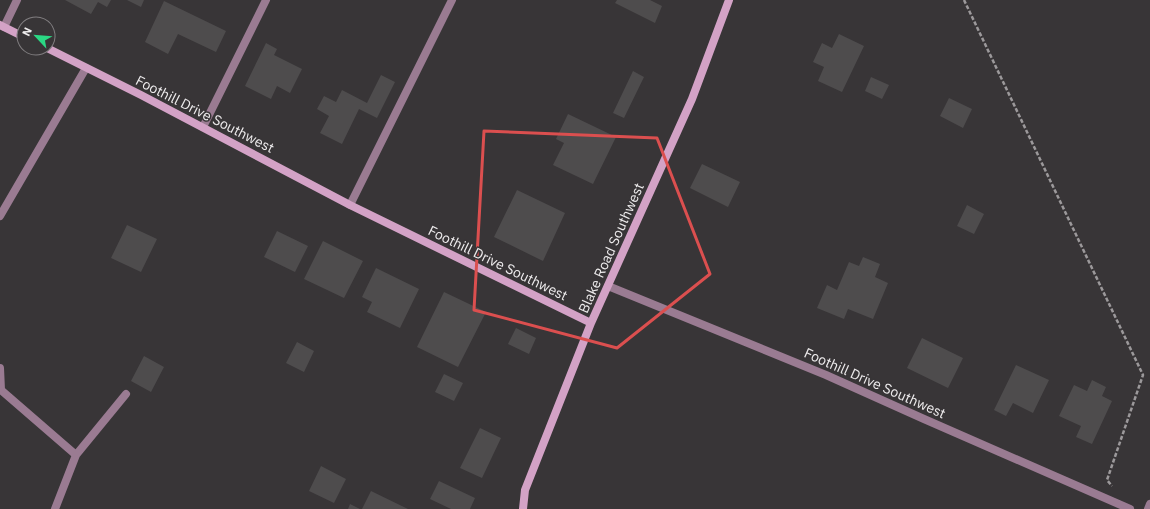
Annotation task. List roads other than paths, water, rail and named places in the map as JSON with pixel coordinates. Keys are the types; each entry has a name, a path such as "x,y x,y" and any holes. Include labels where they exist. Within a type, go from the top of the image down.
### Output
{"street":[{"path":"16,33 2,26 17,0"},
{"path":"203,127 266,0"},
{"path":"350,204 452,0"},
{"name":"Blake Road Southwest","path":"523,509 525,490 591,323 692,99 729,0"},
{"name":"Foothill Drive Southwest","path":"56,53 350,204 591,323"},
{"path":"0,216 86,68"},
{"name":"Foothill Drive Southwest","path":"608,286 826,374 924,420 1129,509"},
{"path":"0,368 1,390 76,456"},
{"path":"55,509 76,456 126,394"},
{"path":"1148,509 1150,504"}]}
